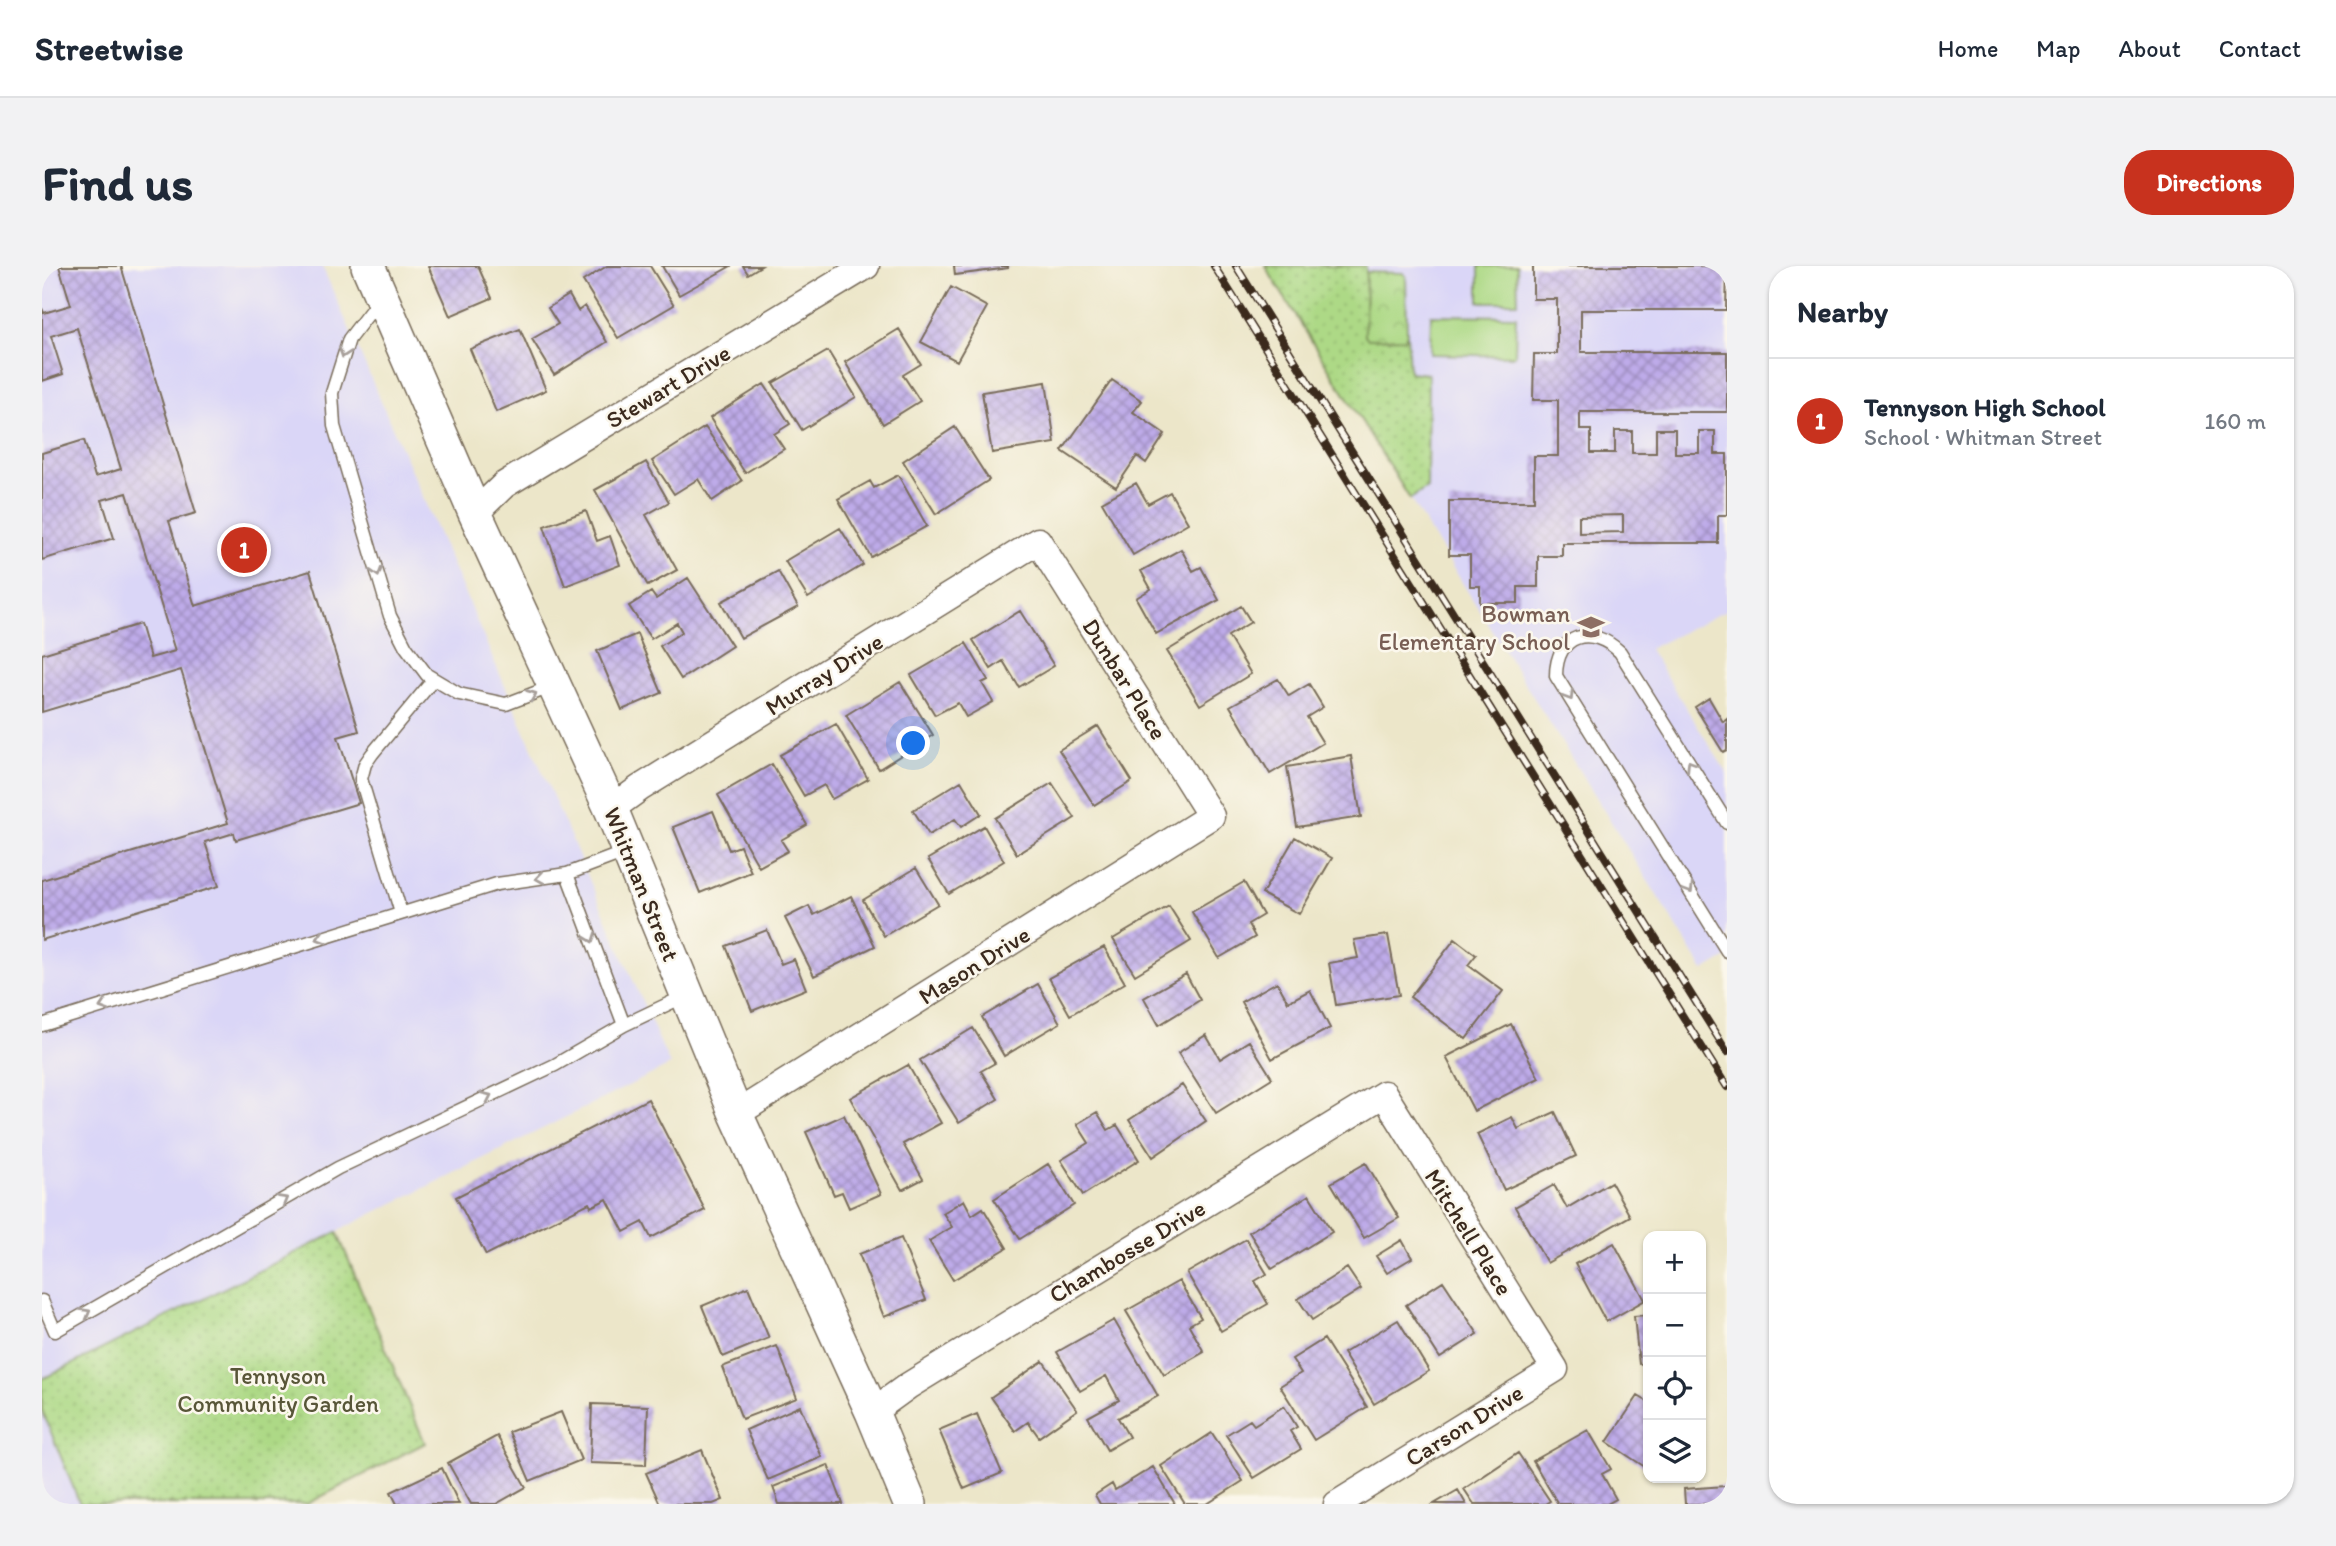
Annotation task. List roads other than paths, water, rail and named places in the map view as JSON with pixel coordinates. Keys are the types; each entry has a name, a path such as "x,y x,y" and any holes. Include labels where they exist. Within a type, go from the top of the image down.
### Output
{"street":[{"name":"Whitman Street","path":"368,266 475,513 611,809 736,1114 872,1412 910,1504"},
{"name":"Stewart Drive","path":"475,513 504,485 867,266"},
{"name":"Murray Drive","path":"611,809 640,788 1038,541"},
{"name":"Dunbar Place","path":"1038,541 1211,816"},
{"name":"Mason Drive","path":"736,1114 1211,816"},
{"name":"Mitchell Place","path":"1384,1094 1555,1369"},
{"name":"Chambosse Drive","path":"872,1412 908,1386 1384,1094"},
{"name":"Carson Drive","path":"1337,1504 1555,1369"}],"lane":[{"path":"381,297 349,339 332,393 334,426 390,615 406,647 427,675 459,694 506,704 555,686"},
{"path":"1727,823 1620,652 1612,645 1591,636 1578,636 1572,640 1559,656 1556,676 1727,951"},
{"path":"401,914 361,779 365,764 372,754 434,678"},
{"path":"42,1025 497,884 567,874 628,851"},
{"path":"567,874 624,1025"},
{"path":"42,1301 55,1331 338,1168 555,1065 624,1025 688,995"}],"railway":[{"path":"1214,266 1727,1087"},
{"path":"1236,266 1727,1052"}],"place":[{"name":"Tennyson High School","path":"244,550"},
{"name":"Bowman Elementary School","path":"1591,627"}],"park label":[{"name":"Tennyson Community Garden","path":"278,1389"}]}
